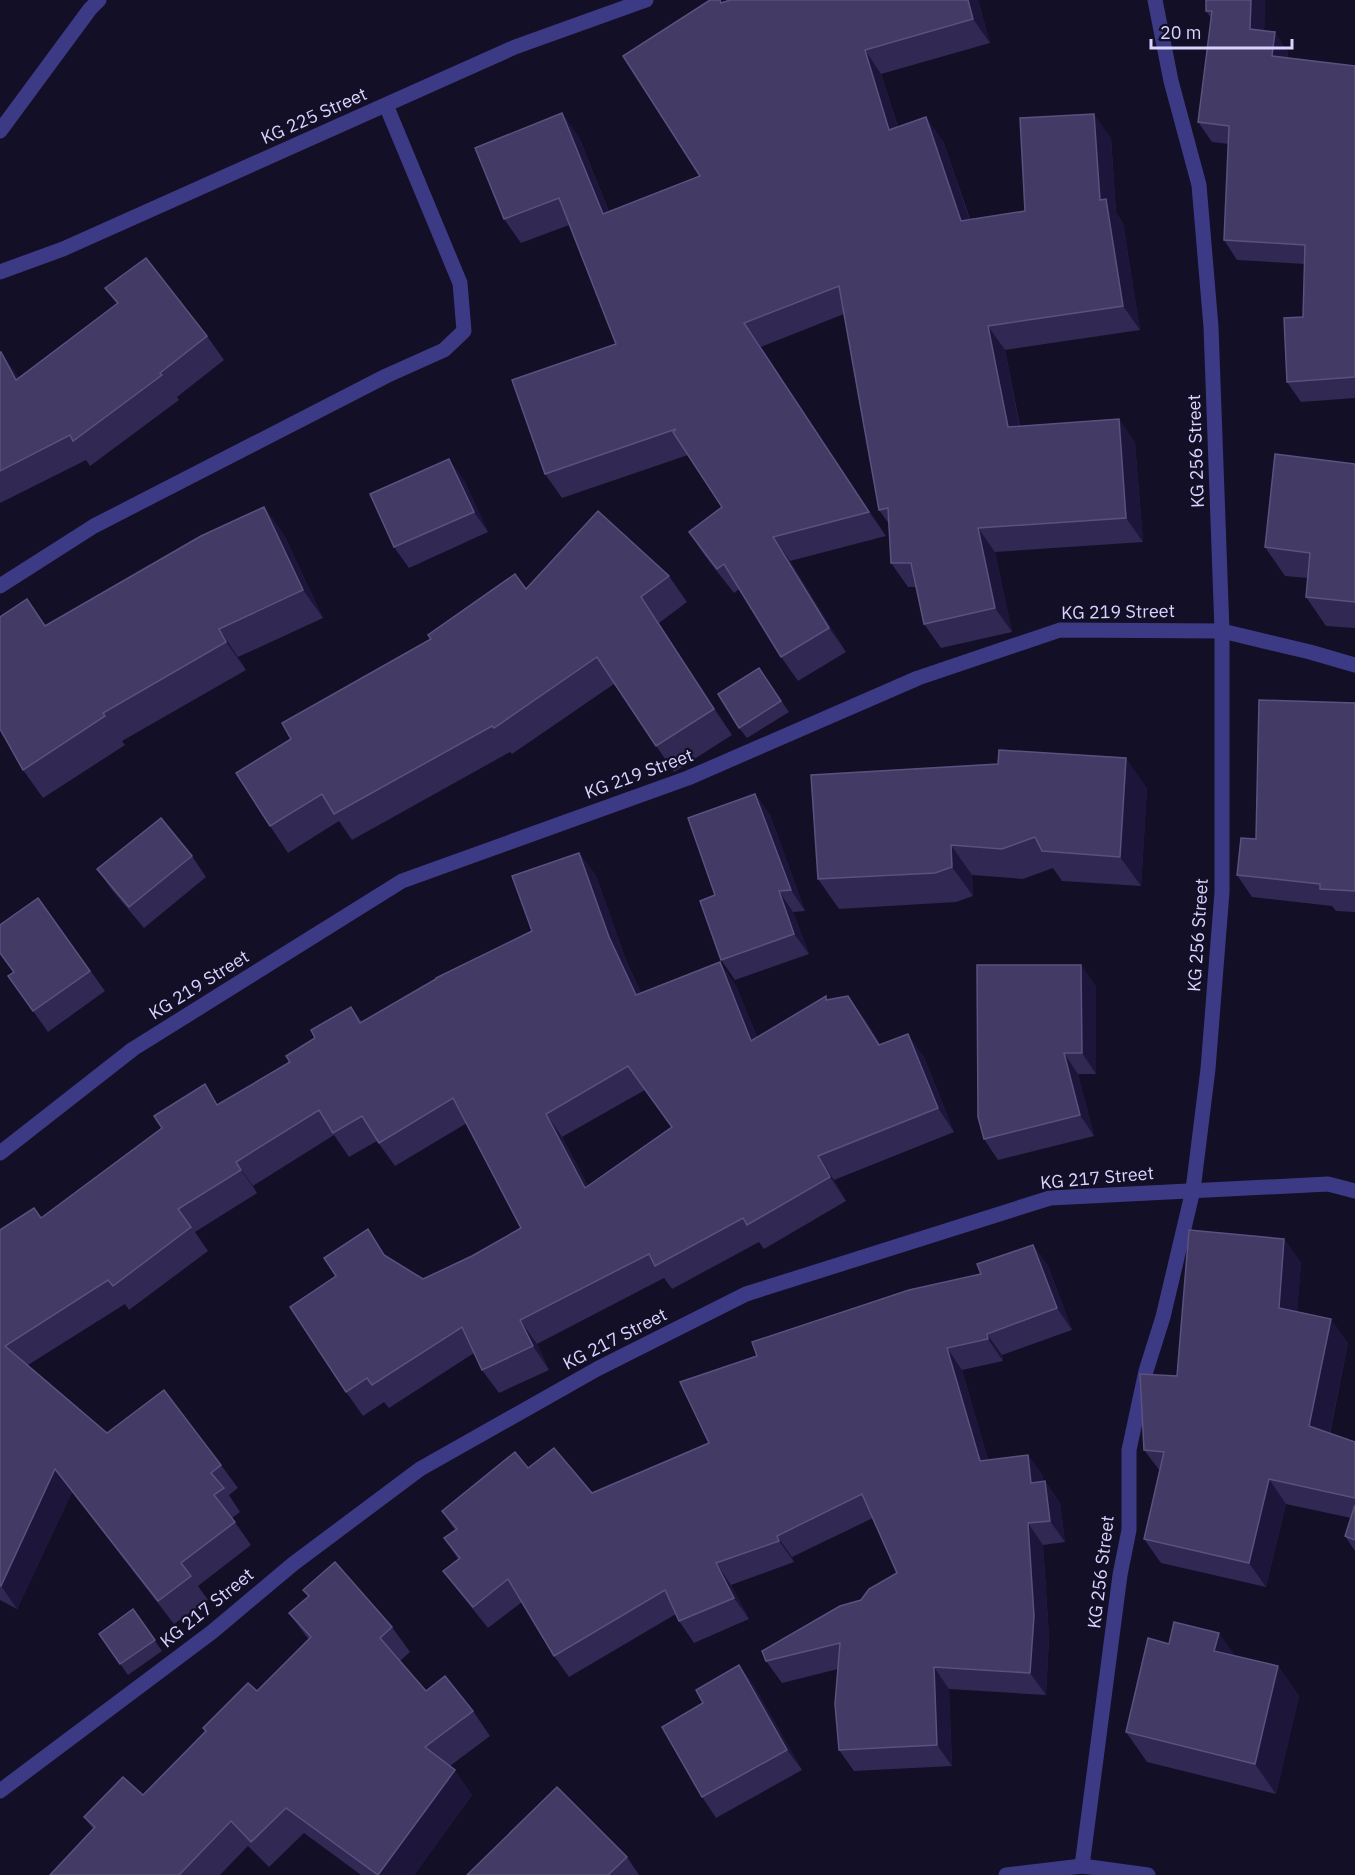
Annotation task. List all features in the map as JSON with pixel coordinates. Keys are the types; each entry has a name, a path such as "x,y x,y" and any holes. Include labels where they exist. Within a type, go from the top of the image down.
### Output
{"street":[{"path":"0,131 99,0"},
{"name":"KG 225 Street","path":"0,272 63,249 515,47 646,0"},
{"name":"KG 256 Street","path":"1082,1866 1120,1575 1129,1530 1129,1450 1146,1371 1163,1317 1193,1190 1208,1069 1222,892 1221,631 1211,327 1200,185 1171,81 1155,0"},
{"path":"0,586 94,526 386,376 444,350 464,331 460,283 386,105"},
{"name":"KG 219 Street","path":"0,1153 133,1049 402,881 688,778 918,678 1060,630 1221,631 1355,665"},
{"name":"KG 217 Street","path":"0,1791 212,1632 293,1564 420,1469 597,1369 746,1294 1050,1198 1328,1184 1355,1191"},
{"path":"1006,1875 1082,1866 1148,1875"}],"building":[{"path":"710,0 720,0 721,3 730,0 968,0 973,19 865,50 889,130 926,117 961,221 1025,211 1020,118 1094,114 1100,200 1106,199 1123,306 988,326 1008,427 1119,419 1126,518 978,528 995,608 924,624 911,563 891,563 888,508 879,510 839,286 744,323 869,512 773,537 829,628 781,657 724,564 717,569 689,532 722,507 673,432 676,429 545,474 512,380 616,344 559,198 504,219 475,148 562,113 603,214 700,176 623,56"},
{"path":"1206,0 1251,0 1250,29 1275,32 1272,56 1355,66 1355,377 1287,382 1284,318 1303,317 1305,245 1224,240 1229,126 1198,122 1212,11 1206,11"},
{"path":"146,258 207,336 160,373 162,375 73,441 70,435 0,471 0,352 16,380 118,303 105,288"},
{"path":"1275,454 1355,464 1355,602 1306,597 1310,553 1265,547"},
{"path":"449,459 474,512 394,547 370,494"},
{"path":"264,507 303,590 219,629 226,642 103,713 105,716 23,770 0,729 0,617 27,599 45,626 201,536"},
{"path":"598,511 669,576 641,597 714,709 656,746 597,657 494,728 492,726 334,814 322,794 270,826 236,773 291,739 282,723 431,639 428,635 515,574 526,589"},
{"path":"759,668 781,701 739,728 718,694"},
{"path":"1259,700 1355,703 1355,891 1320,889 1320,884 1237,875 1241,838 1256,839"},
{"path":"999,750 1126,758 1120,857 1042,851 1035,837 1002,849 951,845 952,867 935,873 818,879 811,775 998,764"},
{"path":"755,794 791,890 779,891 794,934 721,960 700,901 715,895 688,818"},
{"path":"161,818 192,856 129,907 97,869"},
{"path":"579,853 609,937 636,995 720,962 751,1041 826,996 826,1000 848,996 879,1045 908,1034 938,1108 818,1156 830,1177 747,1225 743,1218 655,1266 649,1254 520,1320 533,1346 482,1370 462,1327 372,1385 367,1378 346,1392 290,1307 336,1276 324,1258 368,1229 384,1255 423,1279 472,1256 521,1228 453,1098 379,1143 362,1116 333,1133 319,1110 236,1162 241,1170 178,1209 191,1227 113,1286 108,1280 5,1346 107,1433 164,1390 221,1465 211,1473 224,1488 214,1495 235,1522 181,1563 191,1576 158,1601 55,1469 1,1586 0,1230 34,1208 41,1218 162,1128 154,1116 205,1084 217,1105 290,1062 286,1056 315,1038 311,1030 351,1007 360,1023 436,978 532,931 512,876","holes":["628,1066 672,1127 585,1188 546,1114"]},
{"path":"38,898 90,971 33,1011 8,976 14,972 0,953 0,925"},
{"path":"977,965 1081,965 1082,1053 1064,1053 1080,1115 984,1139 978,1117"},
{"path":"1189,1230 1284,1239 1279,1308 1331,1319 1309,1426 1355,1442 1355,1498 1269,1479 1249,1563 1144,1539 1164,1452 1144,1450 1140,1374 1177,1376"},
{"path":"1033,1245 1057,1308 987,1334 988,1339 947,1348 980,1461 1028,1455 1031,1483 1045,1481 1050,1521 1028,1523 1034,1616 1030,1673 934,1667 937,1745 839,1750 835,1704 840,1643 766,1661 762,1651 840,1606 861,1600 869,1589 897,1573 862,1494 777,1536 779,1541 716,1563 734,1598 679,1621 665,1590 554,1656 508,1579 473,1607 443,1571 460,1558 444,1538 457,1529 442,1511 515,1452 528,1468 554,1448 592,1493 709,1443 680,1382 757,1356 752,1342 909,1290 981,1274 977,1264"},
{"path":"1355,1505 1355,1540 1345,1536"},
{"path":"335,1562 392,1627 380,1638 426,1691 445,1676 473,1711 425,1747 455,1770 378,1875 286,1808 251,1842 231,1821 179,1875 50,1875 95,1827 84,1817 123,1777 143,1795 206,1731 203,1728 248,1683 257,1691 311,1637 289,1613 309,1596 303,1590"},
{"path":"133,1609 155,1640 120,1664 99,1634"},
{"path":"1174,1622 1219,1633 1214,1651 1278,1666 1255,1764 1126,1732 1148,1638 1169,1644"},
{"path":"739,1665 787,1750 702,1797 662,1727 703,1703 696,1690"},
{"path":"557,1787 627,1857 608,1875 467,1875"}]}
